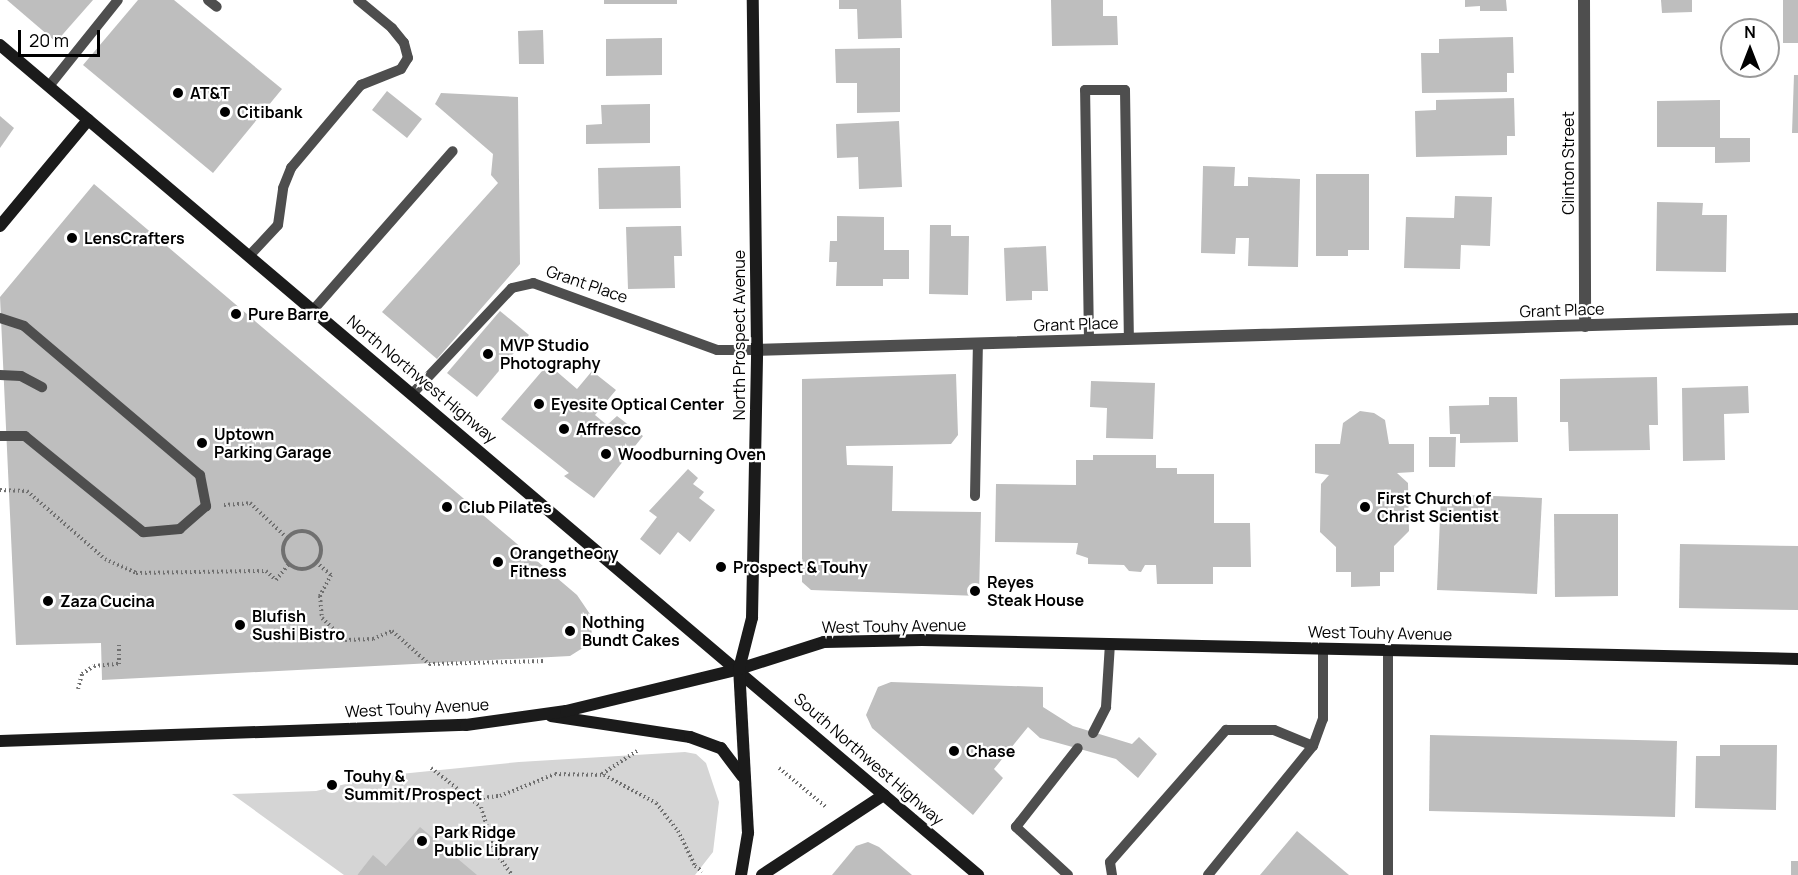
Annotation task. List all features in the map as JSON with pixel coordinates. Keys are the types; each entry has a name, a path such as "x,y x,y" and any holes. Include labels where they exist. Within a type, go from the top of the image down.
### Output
{"main road":[{"name":"North Prospect Avenue","path":"741,875 748,833 739,669 752,618 757,350 753,0"},
{"name":"North Northwest Highway","path":"0,45 739,669"},
{"path":"0,226 88,120"},
{"name":"West Touhy Avenue","path":"0,741 466,725 540,714 739,669 824,642 1110,644 1798,659"},
{"name":"South Northwest Highway","path":"739,669 978,875"},
{"path":"540,714 690,737 721,748 745,780"},
{"path":"762,875 884,795"}],"street":[{"name":"Clinton Street","path":"1584,0 1585,326"},
{"name":"Grant Place","path":"757,350 1798,319"}],"lane":[{"path":"49,86 118,0"},
{"path":"250,255 278,225 283,188 291,168 362,85 401,69 408,58 404,43 392,28 358,0"},
{"path":"1089,340 1085,90 1125,90 1129,339"},
{"path":"314,309 453,152"},
{"name":"Grant Place","path":"413,393 512,288 533,283 717,350 757,350"},
{"path":"0,318 24,326 200,475 206,506 180,529 143,532 25,436 0,436"},
{"path":"975,496 978,343"},
{"path":"0,375 21,376 42,387"},
{"path":"1093,733 1106,707 1110,644"},
{"path":"1208,875 1313,746 1323,719 1323,648"},
{"path":"1388,650 1388,875"},
{"path":"1112,875 1110,862 1226,730 1274,730 1313,746"},
{"path":"1068,875 1016,827 1078,748"}],"path":[{"path":"206,506 250,503 287,538"},
{"path":"299,531 311,534 320,544 316,562 300,569 289,564 283,555 287,538 299,531"},
{"path":"316,562 331,575 320,596 322,618 345,640 373,639 392,632 429,664 545,661"},
{"path":"78,689 82,674 94,666 119,664 119,643"},
{"path":"601,775 637,751"},
{"path":"430,768 474,799 481,807 494,850 512,875"},
{"path":"779,768 826,807"},
{"path":"788,776 793,770"},
{"path":"474,799 500,796 540,777 569,772 601,775 656,803 678,831 695,866 702,871"}],"shaded area":[{"path":"685,752 696,754 706,763 719,802 713,852 695,875 477,875 386,866 373,856 357,875 344,875 232,794 316,791 380,776 519,762"}],"building":[{"path":"7,0 93,0 56,42"},
{"path":"138,0 174,0 282,89 213,173 83,65"},
{"path":"604,0 677,0 677,4 604,4"},
{"path":"839,0 901,0 902,38 858,39 857,9 839,9"},
{"path":"1051,0 1103,0 1103,16 1117,16 1118,45 1052,46"},
{"path":"1465,0 1506,0 1507,11 1480,11 1480,6 1465,7"},
{"path":"1661,0 1692,0 1692,12 1662,13"},
{"path":"1783,0 1798,0 1798,43 1783,43"},
{"path":"543,30 544,64 519,64 518,31"},
{"path":"1513,37 1514,73 1507,73 1507,92 1422,93 1421,53 1439,53 1439,39"},
{"path":"662,38 662,75 606,76 606,39"},
{"path":"900,48 900,112 857,113 857,83 836,83 835,49"},
{"path":"1794,75 1798,75 1798,133 1792,133"},
{"path":"387,91 422,119 407,138 372,110"},
{"path":"441,93 518,97 520,264 437,359 382,312 498,183 491,175 493,154 435,104"},
{"path":"1514,98 1515,136 1507,136 1507,155 1416,157 1415,111 1436,110 1436,100"},
{"path":"1720,100 1720,138 1750,138 1750,162 1715,163 1715,147 1657,147 1657,101"},
{"path":"650,104 650,143 586,144 586,125 602,124 601,105"},
{"path":"0,116 14,128 0,148"},
{"path":"899,121 902,187 859,189 858,157 837,158 836,124"},
{"path":"680,166 681,208 599,209 598,168"},
{"path":"1203,166 1235,167 1234,186 1248,186 1248,177 1300,179 1298,267 1248,266 1249,238 1236,238 1235,254 1201,253"},
{"path":"1316,174 1369,174 1369,250 1348,250 1348,256 1316,256"},
{"name":"Uptown Parking Garage","path":"94,184 577,595 594,620 589,644 570,656 102,680 101,643 16,645 0,297"},
{"path":"1455,196 1492,197 1490,246 1461,245 1460,269 1404,268 1406,217 1454,218"},
{"path":"1657,202 1703,203 1702,215 1727,215 1726,272 1656,271"},
{"path":"837,216 884,217 884,250 909,250 909,279 883,279 883,286 836,286 837,262 829,262 830,241 837,241"},
{"path":"930,225 951,225 951,236 969,236 968,295 929,294"},
{"path":"681,226 682,256 674,256 675,288 628,289 626,227"},
{"path":"1046,246 1048,291 1032,291 1032,300 1006,301 1004,248"},
{"name":"MVP Studio Photography","path":"500,311 529,335 477,397 447,373"},
{"path":"548,364 577,389 592,371 616,390 595,415 607,425 617,416 643,436 594,498 564,476 569,473 501,419"},
{"path":"956,374 958,435 951,444 846,446 847,465 893,466 892,511 981,512 979,596 811,590 802,582 802,379"},
{"path":"1657,377 1658,425 1649,425 1650,450 1569,451 1568,422 1560,422 1560,379"},
{"path":"1091,381 1155,383 1153,439 1106,438 1107,408 1090,407"},
{"path":"1748,386 1749,413 1724,414 1725,460 1683,461 1682,388"},
{"path":"1489,397 1517,397 1518,442 1460,443 1460,434 1450,434 1449,406 1489,405"},
{"name":"First Church of Christ Scientist","path":"1360,411 1374,413 1385,420 1389,444 1414,444 1414,472 1397,473 1408,483 1409,531 1394,546 1394,572 1380,572 1380,586 1351,587 1351,572 1336,572 1336,547 1320,532 1321,484 1329,475 1315,473 1315,444 1340,444 1343,423"},
{"path":"1429,437 1456,437 1455,467 1429,467"},
{"path":"1093,455 1156,455 1156,468 1177,468 1177,474 1214,474 1214,523 1250,523 1251,567 1213,567 1213,584 1157,584 1156,565 1145,565 1141,572 1129,571 1124,565 1088,564 1088,558 1076,554 1078,543 995,542 996,484 1076,485 1076,460 1093,460"},
{"path":"688,469 698,478 693,484 704,492 699,498 715,510 690,542 678,532 660,555 640,539 657,517 649,511"},
{"path":"1441,494 1542,498 1537,594 1437,590"},
{"path":"1554,514 1618,514 1618,596 1555,597"},
{"path":"1680,544 1798,546 1798,610 1679,608"},
{"name":"Chase","path":"891,682 1043,687 1043,707 1073,726 1132,744 1139,737 1157,754 1138,778 1116,759 1040,738 1028,727 994,769 1003,778 973,815 872,728 866,715 878,687"},
{"path":"1430,735 1677,741 1675,817 1429,811"},
{"path":"1720,745 1777,745 1776,810 1695,808 1696,756 1720,756"},
{"name":"Park Ridge Public Library","path":"420,827 477,875 357,875 373,855 386,866"},
{"path":"1297,831 1349,875 1260,875"},
{"path":"868,842 879,847 912,875 832,875 856,846"},
{"path":"1791,861 1798,861 1798,875 1791,875"}],"place":[{"name":"AT&T","path":"178,93"},
{"name":"Citibank","path":"225,112"},
{"name":"LensCrafters","path":"72,238"},
{"name":"Pure Barre","path":"236,314"},
{"name":"MVP Studio Photography","path":"488,354"},
{"name":"Eyesite Optical Center","path":"539,404"},
{"name":"Affresco","path":"564,429"},
{"name":"Uptown Parking Garage","path":"202,443"},
{"name":"Woodburning Oven","path":"606,454"},
{"name":"Club Pilates","path":"447,507"},
{"name":"First Church of Christ Scientist","path":"1365,507"},
{"name":"Orangetheory Fitness","path":"498,562"},
{"name":"Prospect & Touhy","path":"721,567"},
{"name":"Reyes Steak House","path":"975,591"},
{"name":"Zaza Cucina","path":"48,601"},
{"name":"Blufish Sushi Bistro","path":"240,625"},
{"name":"Nothing Bundt Cakes","path":"570,631"},
{"name":"Chase","path":"954,751"},
{"name":"Touhy & Summit/Prospect","path":"332,785"},
{"name":"Park Ridge Public Library","path":"422,841"}]}
